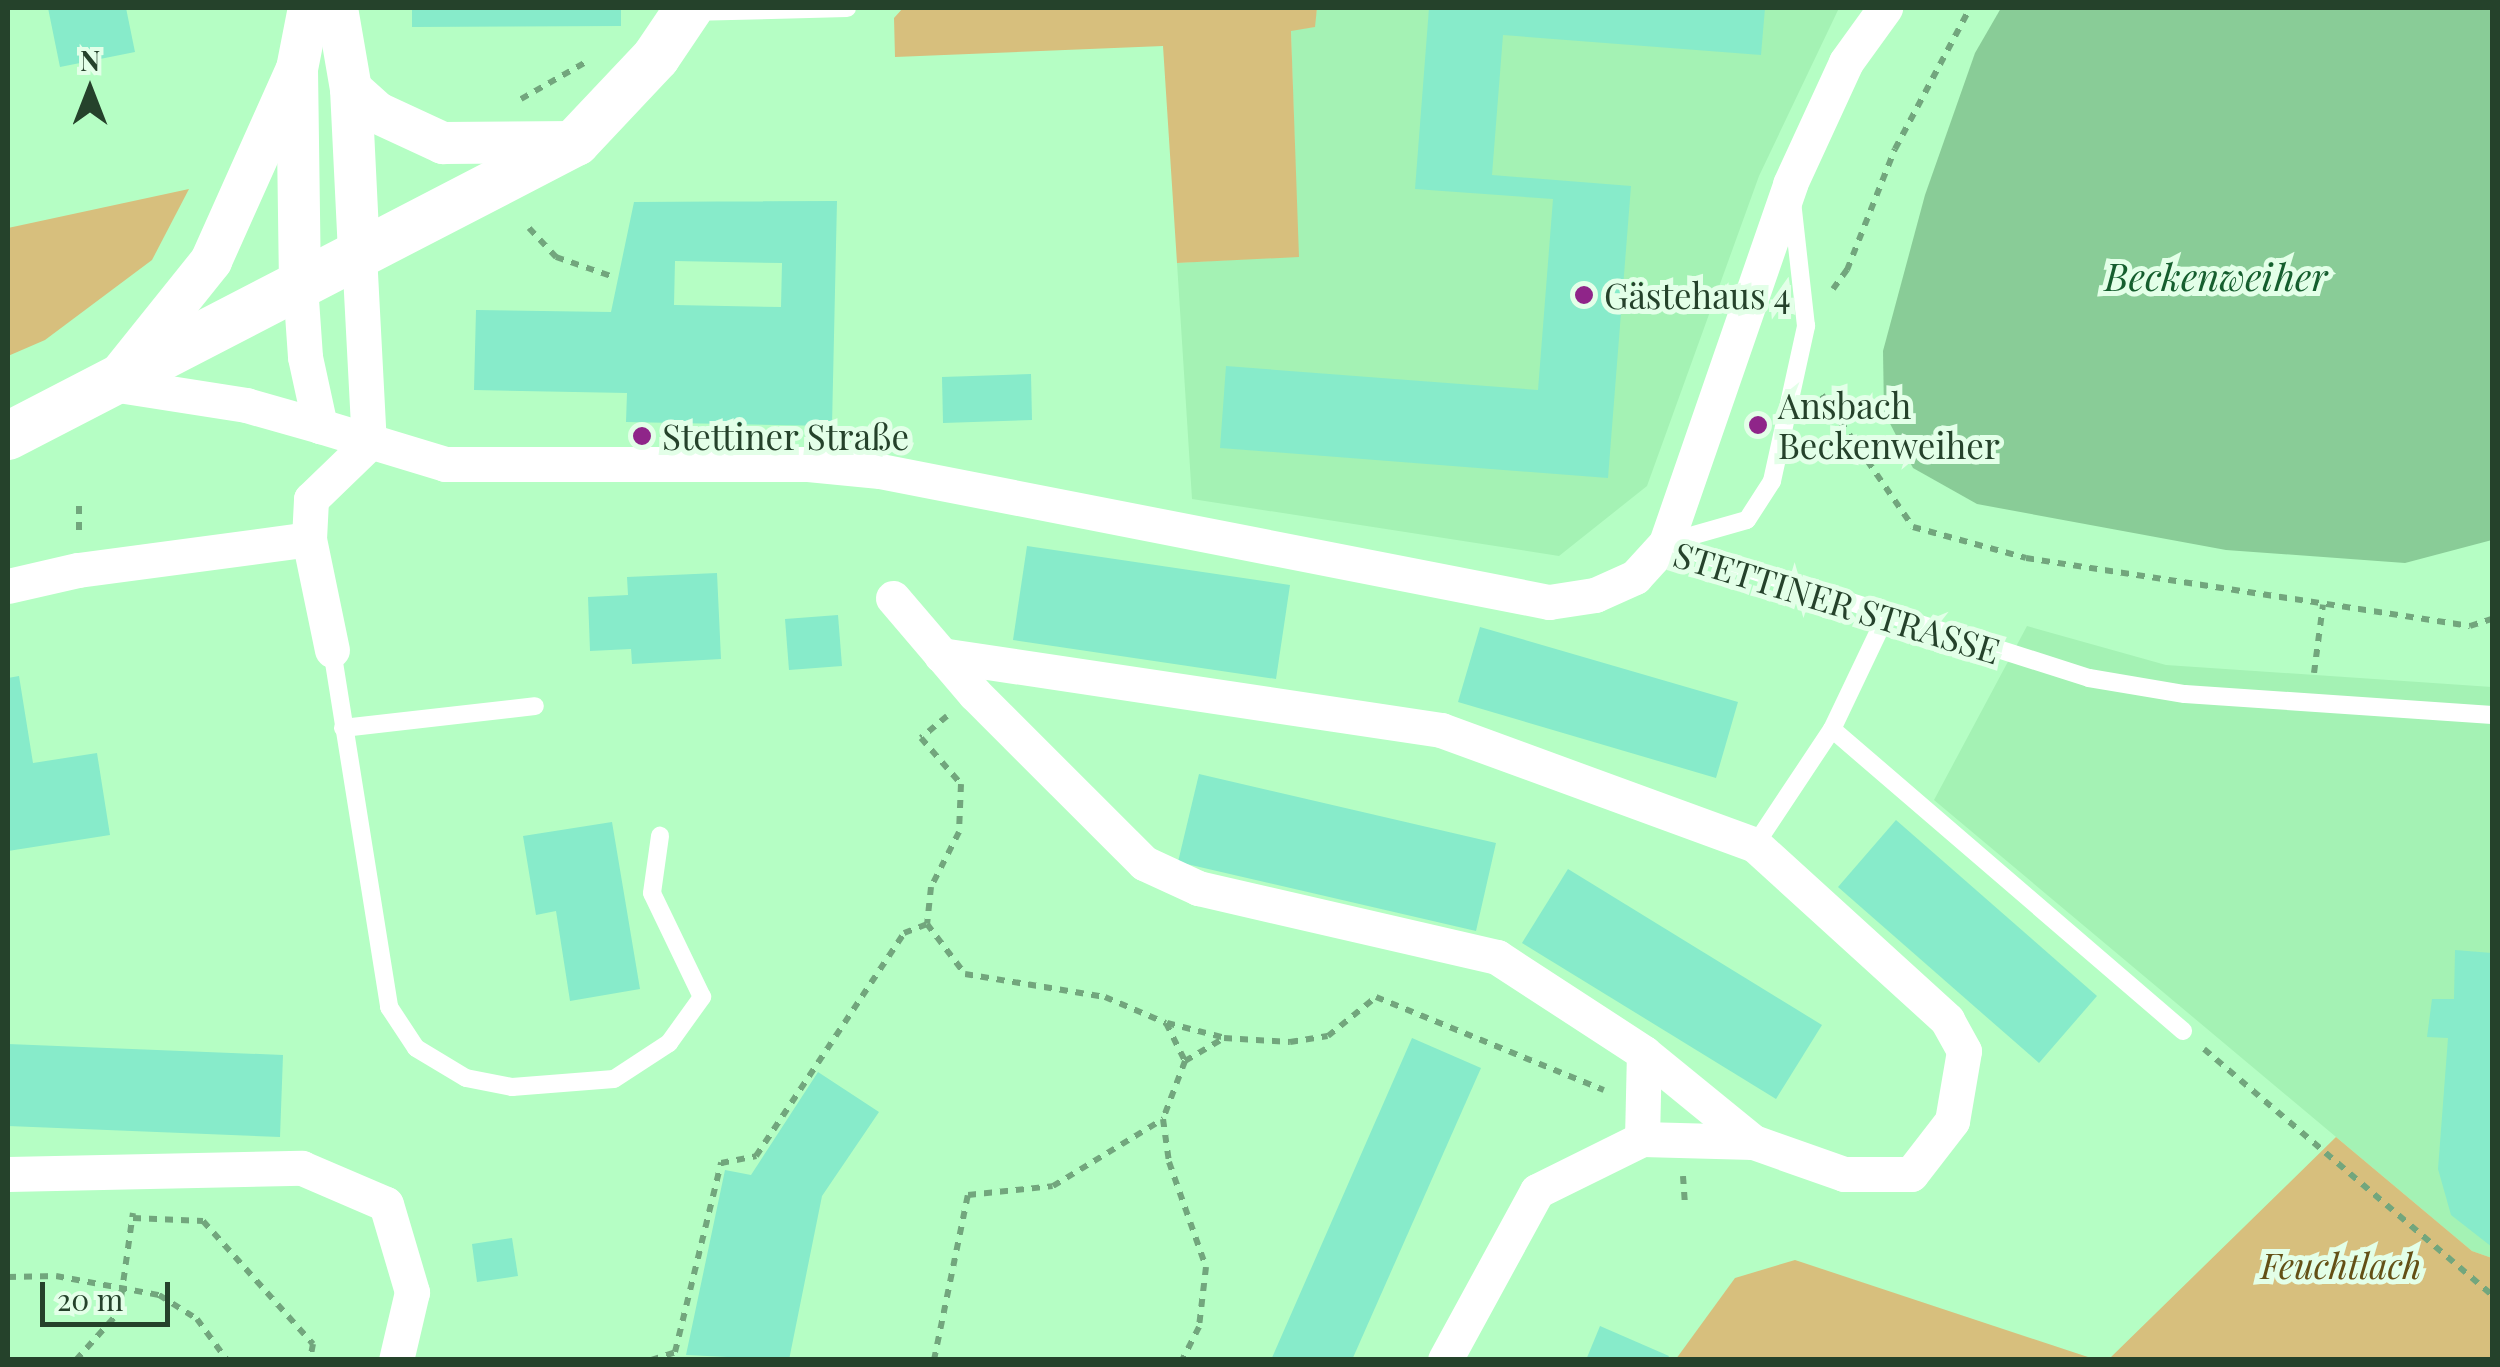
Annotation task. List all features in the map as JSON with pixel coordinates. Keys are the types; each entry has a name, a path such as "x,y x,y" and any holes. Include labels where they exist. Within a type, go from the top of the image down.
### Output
{"main road":[{"path":"8,436 576,142 644,71 688,10"}],"street":[{"path":"309,8 298,70 300,285 305,357 320,426"},
{"path":"332,650 309,539 310,499 369,442 352,89 337,8"},
{"path":"1666,543 1790,184 1846,62 1885,8"},
{"path":"112,384 211,261 298,70"},
{"path":"352,89 378,113 443,143 576,142"},
{"name":"STETTINER STRASSE","path":"112,384 246,405 445,464 808,464 880,471 1549,602 1595,596 1635,577 1666,543"},
{"path":"8,586 78,570 309,539"},
{"path":"892,598 941,655 1144,863 1198,888 1497,957 1644,1053 1754,1142"},
{"path":"941,655 1441,730 1755,845 1947,1020 1964,1051 1952,1122 1911,1174 1844,1174 1754,1142 1642,1139 1537,1191 1446,1360"},
{"path":"1642,1139 1644,1053"},
{"path":"8,1174 302,1168 386,1204 412,1292 396,1360"}],"lane":[{"path":"688,10 847,8"},
{"path":"1666,543 1747,520 1772,481 1806,326 1790,184"},
{"name":"STETTINER STRASSE","path":"1666,543 2090,678 2185,694 2492,715"},
{"path":"1755,845 1832,729 1886,616"},
{"path":"332,650 389,1007 416,1048 466,1078 512,1087 614,1079 669,1043 702,996 652,892 660,836"},
{"path":"344,728 535,706"},
{"path":"1832,729 2183,1031"}],"path":[{"path":"1806,326 1847,270 1895,149 1970,8"},
{"path":"529,228 556,257 612,276"},
{"path":"1798,362 1912,526 2026,558 2470,626 2492,618"},
{"path":"2311,702 2323,605"},
{"path":"921,738 961,784 959,832 931,887 927,924 965,974 1105,996 1166,1023 1224,1038 1290,1042 1328,1036 1376,997 1579,1083 1645,1101"},
{"path":"651,1360 675,1352 721,1163 756,1156 904,934 927,924"},
{"path":"1166,1023 1185,1061"},
{"path":"2183,1031 2492,1295"},
{"path":"1182,1360 1199,1327 1206,1267 1169,1162 1164,1119 1185,1061 1224,1038"},
{"path":"934,1360 968,1195 1053,1186 1164,1119"},
{"path":"1680,1140 1685,1203"},
{"path":"76,1360 119,1312 127,1285 136,1172"},
{"path":"133,1218 203,1221 313,1344 310,1360"},
{"path":"8,1277 127,1285 160,1295 197,1319 228,1360"}],"shaded area":[{"path":"1317,8 1839,8 1759,176 1647,486 1559,556 1192,499 1177,263 1298,256 1291,30 1314,27"},
{"path":"2027,626 2166,665 2492,687 2492,1258 2472,1251 1934,800"}],"green space":[{"path":"903,8 1317,8 1315,27 1291,31 1299,257 1177,263 1163,46 895,57 894,18"},
{"path":"189,189 152,260 45,340 8,356 8,228"},
{"name":"Feuchtlach","path":"2336,1137 2472,1251 2492,1258 2492,1359 2109,1359"},
{"path":"1795,1260 2094,1359 1676,1359 1735,1278"}],"water":[{"name":"Beckenweiher","path":"2001,8 2492,8 2492,540 2405,563 2226,550 1977,504 1913,468 1884,412 1883,351 1925,195 1975,53"}],"building":[{"path":"48,8 126,8 135,52 60,67"},
{"path":"412,8 621,8 621,26 412,27"},
{"path":"1429,8 1765,8 1761,55 1503,35 1492,175 1631,186 1608,478 1220,448 1226,366 1538,390 1553,199 1415,189"},
{"path":"837,201 832,426 626,422 627,393 474,390 476,310 611,312 634,202","holes":["675,261 782,263 781,307 674,305"]},
{"path":"1031,374 1032,420 943,423 942,377"},
{"path":"1027,546 1290,585 1276,679 1013,640"},
{"path":"717,573 721,659 632,664 631,649 590,651 588,597 628,595 627,577"},
{"path":"838,615 842,666 789,670 785,619"},
{"path":"1480,627 1738,702 1716,778 1458,702"},
{"path":"19,676 33,763 97,753 110,835 8,851 8,678"},
{"path":"1199,774 1496,843 1476,931 1178,862"},
{"path":"1896,820 2097,996 2039,1063 1838,887"},
{"path":"612,822 640,989 570,1001 556,911 536,915 523,836"},
{"path":"1568,869 1822,1025 1776,1099 1522,943"},
{"path":"2455,950 2492,953 2492,1247 2451,1215 2438,1169 2448,1038 2427,1037 2432,999 2454,999"},
{"path":"1412,1038 1481,1068 1352,1360 1271,1360"},
{"path":"8,1044 283,1055 280,1137 8,1126"},
{"path":"818,1072 879,1112 822,1196 789,1360 686,1355 725,1170 751,1175"},
{"path":"512,1238 518,1276 477,1282 472,1244"},
{"path":"1600,1326 1669,1356 1667,1360 1586,1360"}],"place":[{"name":"Gästehaus 4","path":"1584,295"},
{"name":"Ansbach Beckenweiher","path":"1758,425"},
{"name":"Stettiner Straße","path":"642,436"}]}
